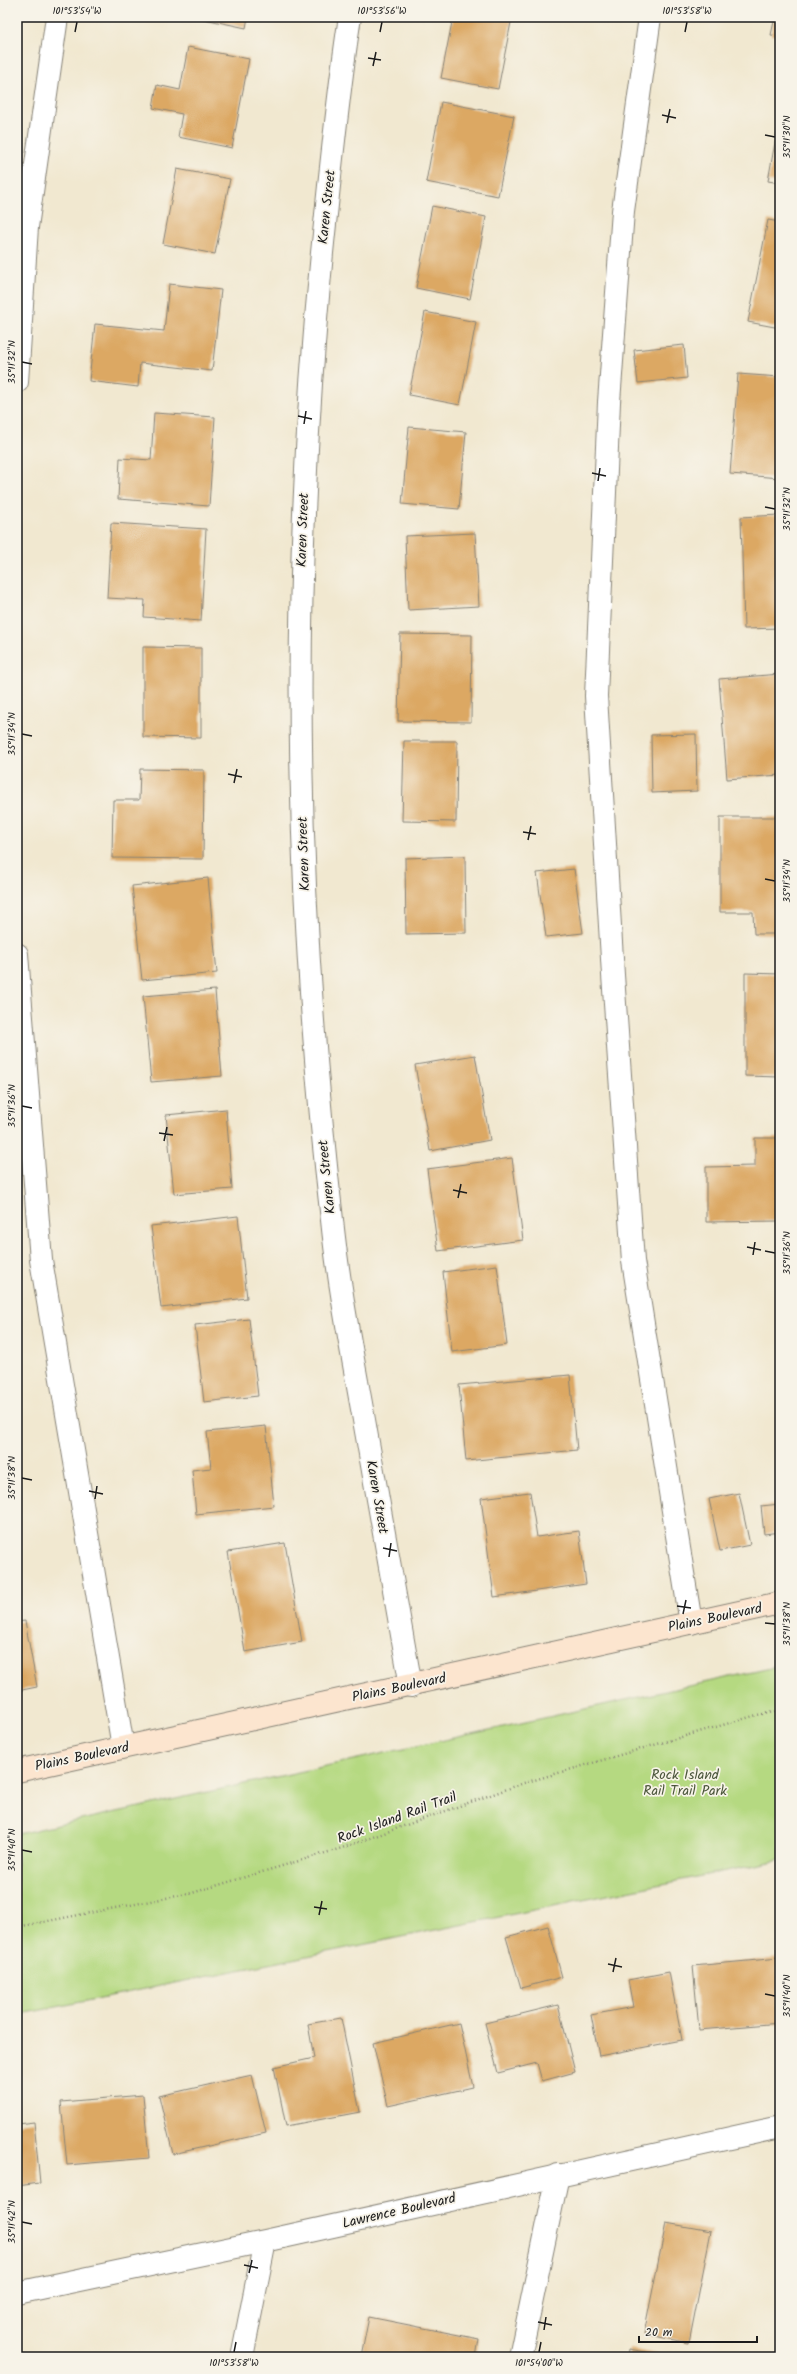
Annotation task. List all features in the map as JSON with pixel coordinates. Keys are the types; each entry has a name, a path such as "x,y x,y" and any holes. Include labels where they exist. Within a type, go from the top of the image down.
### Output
{"main road":[{"name":"Plains Boulevard","path":"17,1771 411,1686 780,1604"}],"street":[{"path":"17,382 27,227 57,17"},
{"name":"Karen Street","path":"350,17 330,173 318,293 302,526 300,657 306,910 317,1087 332,1225 350,1341 411,1686"},
{"path":"650,17 623,211 609,402 596,696 613,975 633,1261 691,1623"},
{"path":"17,954 41,1260 123,1748"},
{"name":"Lawrence Boulevard","path":"17,2293 265,2241 780,2127"},
{"path":"520,2357 558,2176"},
{"path":"242,2357 265,2241"}],"path":[{"name":"Rock Island Rail Trail","path":"17,1928 192,1893 342,1848 524,1783 757,1715 780,1711"}],"green space":[{"name":"Rock Island Rail Trail Park","path":"780,1666 780,1860 17,2015 17,1834"}],"building":[{"path":"195,17 248,17 246,28"},
{"path":"453,17 512,17 498,89 441,78"},
{"path":"775,17 780,17 780,36 771,35"},
{"path":"188,47 249,59 232,148 178,137 182,114 153,108 157,85 180,90"},
{"path":"441,102 514,116 498,196 426,182"},
{"path":"779,120 780,121 780,183 768,181"},
{"path":"177,169 230,179 215,254 163,244"},
{"path":"432,206 486,217 470,299 416,288"},
{"path":"768,220 780,222 780,328 748,322"},
{"path":"169,284 221,290 212,371 140,363 138,387 89,381 95,324 164,331"},
{"path":"425,312 476,322 460,405 409,395"},
{"path":"684,345 687,378 638,383 634,350"},
{"path":"738,374 780,377 780,478 730,474"},
{"path":"154,413 215,417 209,506 118,499 120,458 151,460"},
{"path":"409,427 466,432 459,509 402,504"},
{"path":"780,515 780,628 744,629 741,517"},
{"path":"111,523 206,529 201,621 144,617 145,600 107,598"},
{"path":"475,533 479,606 408,610 405,536"},
{"path":"400,634 472,635 471,722 398,721"},
{"path":"143,647 201,648 201,738 143,737"},
{"path":"780,674 780,775 727,779 719,679"},
{"path":"696,734 697,791 652,793 651,735"},
{"path":"404,741 457,741 456,822 402,821"},
{"path":"140,769 204,770 203,859 112,858 113,800 139,800"},
{"path":"720,817 778,817 780,934 754,934 753,912 720,912"},
{"path":"465,856 466,933 406,934 405,858"},
{"path":"574,869 583,933 546,937 537,873"},
{"path":"208,878 217,973 142,980 132,886"},
{"path":"745,973 780,974 780,1077 745,1076"},
{"path":"215,990 222,1076 151,1082 143,996"},
{"path":"475,1055 490,1140 430,1151 415,1065"},
{"path":"226,1109 232,1189 174,1194 166,1115"},
{"path":"755,1138 780,1138 780,1221 706,1222 706,1167 755,1166"},
{"path":"512,1158 523,1240 438,1251 427,1169"},
{"path":"238,1216 247,1298 161,1308 151,1226"},
{"path":"497,1265 507,1345 452,1352 443,1272"},
{"path":"249,1319 258,1396 204,1402 195,1325"},
{"path":"570,1375 577,1450 466,1461 459,1385"},
{"path":"266,1426 274,1506 196,1514 192,1470 211,1468 207,1432"},
{"path":"530,1492 537,1537 579,1531 586,1584 494,1597 481,1498"},
{"path":"739,1493 750,1545 720,1551 709,1499"},
{"path":"780,1504 780,1532 764,1534 761,1506"},
{"path":"285,1543 302,1642 245,1652 228,1552"},
{"path":"25,1621 37,1687 17,1691 17,1622"},
{"path":"548,1926 562,1977 521,1988 506,1937"},
{"path":"780,1958 780,2023 699,2030 693,1966"},
{"path":"669,1972 682,2040 599,2056 591,2015 633,2007 628,1980"},
{"path":"558,2005 575,2072 542,2081 537,2063 498,2073 485,2023"},
{"path":"341,2018 360,2112 286,2126 274,2067 314,2058 308,2024"},
{"path":"459,2023 473,2087 388,2106 373,2043"},
{"path":"252,2075 266,2133 173,2154 159,2096"},
{"path":"143,2095 149,2158 67,2165 61,2102"},
{"path":"34,2122 40,2183 17,2186 17,2124"},
{"path":"666,2223 711,2231 689,2343 644,2334"},
{"path":"369,2317 479,2339 476,2357 361,2357"},
{"path":"629,2349 668,2356 668,2357 628,2357"}]}
